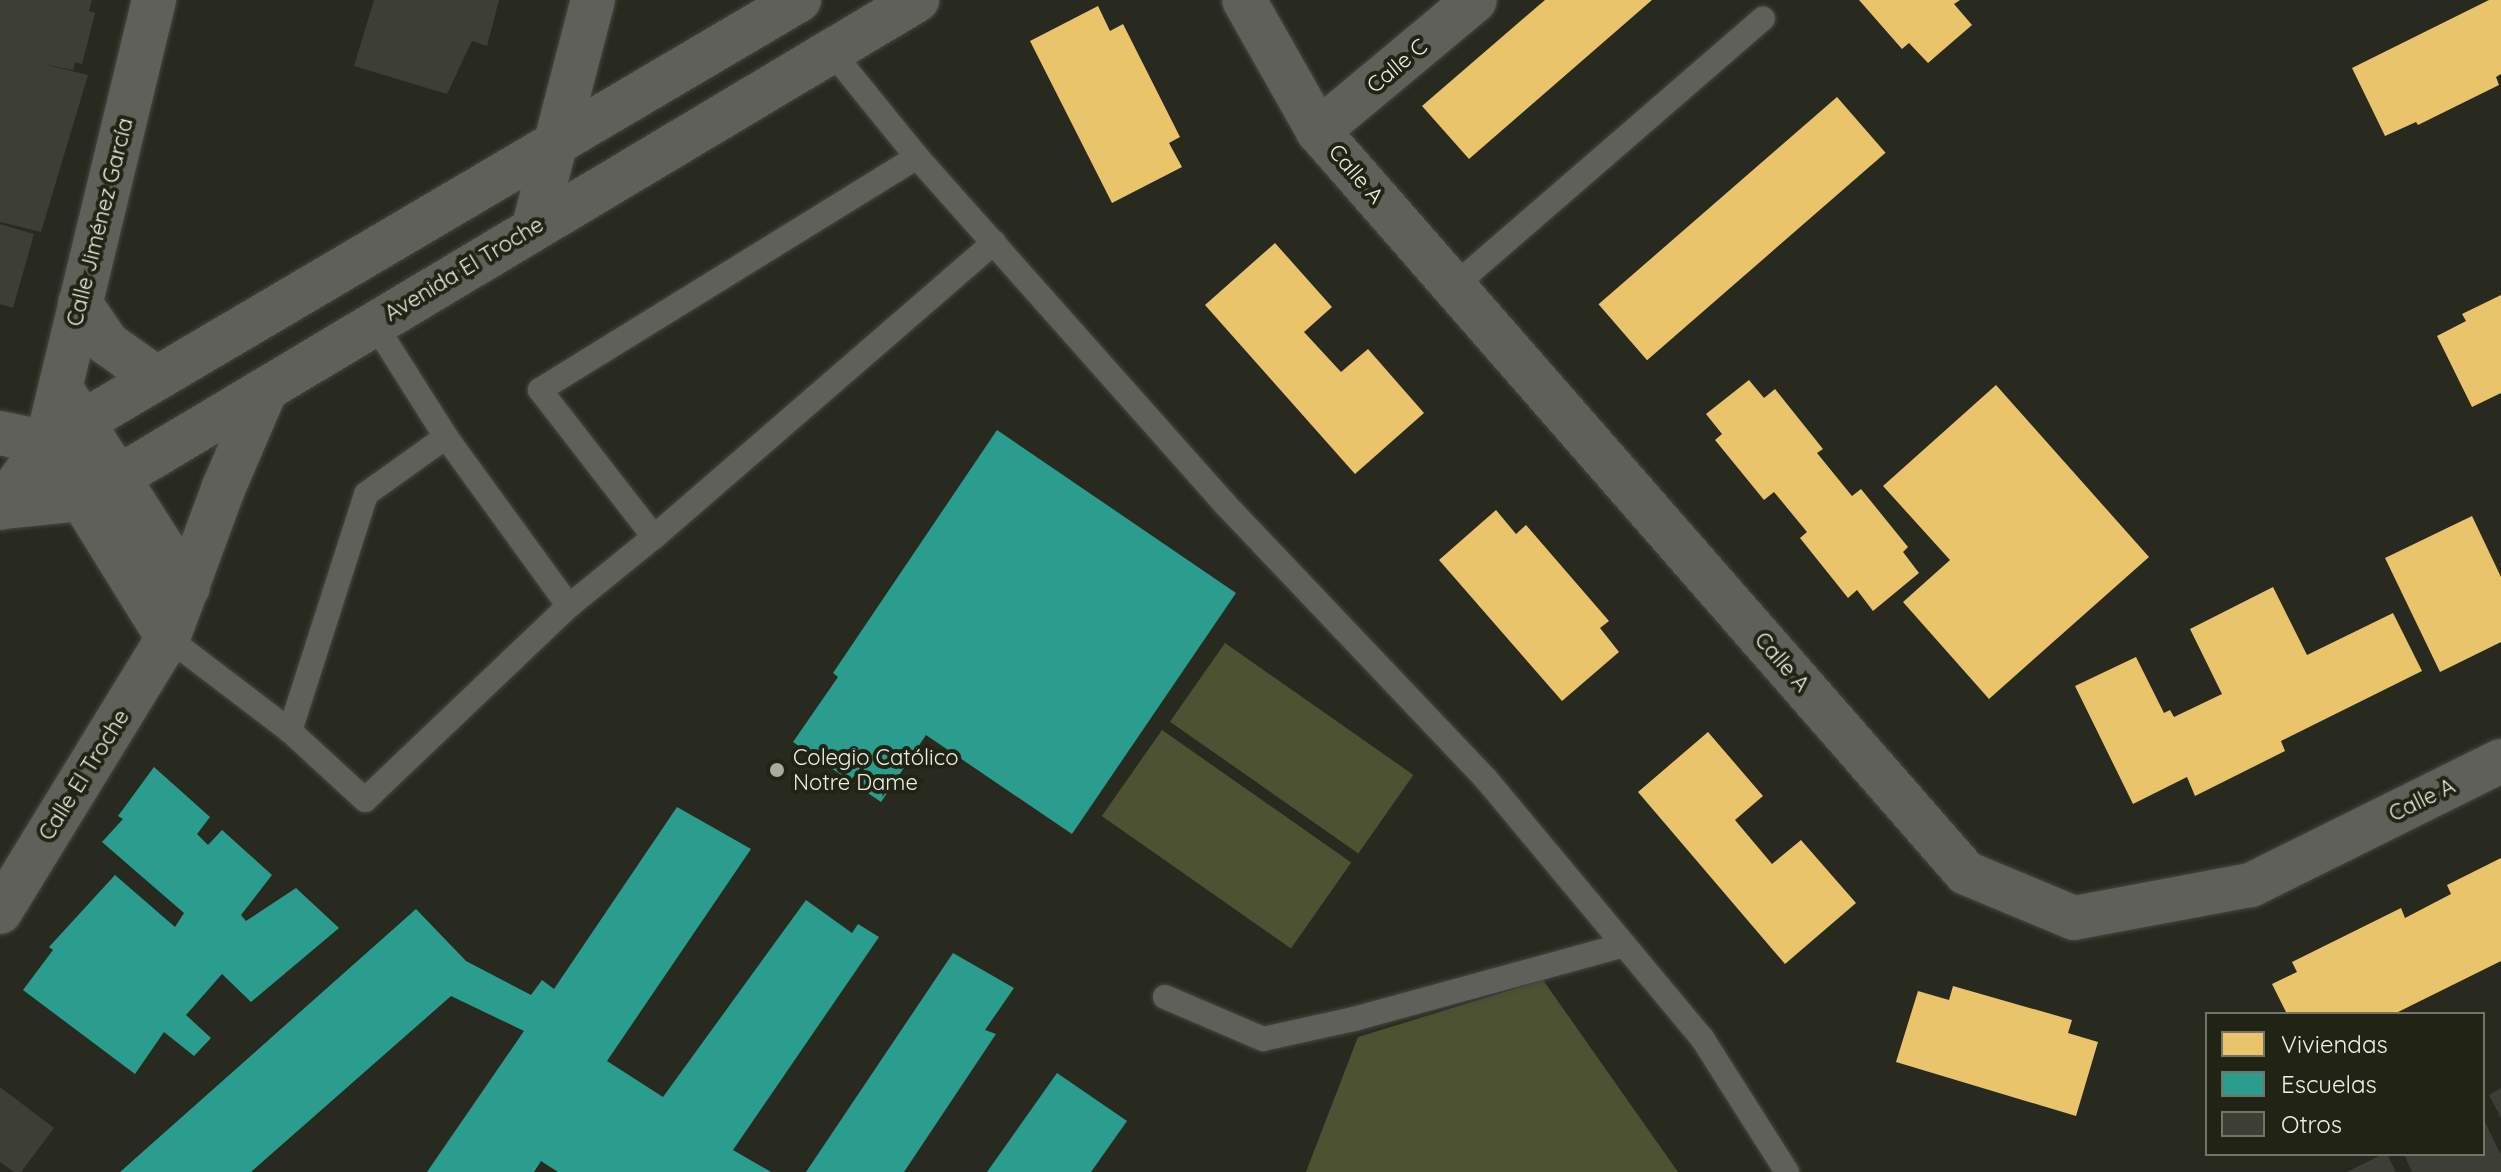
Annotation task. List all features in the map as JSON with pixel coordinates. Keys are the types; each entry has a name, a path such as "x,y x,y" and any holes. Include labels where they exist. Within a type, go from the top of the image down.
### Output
{"street":[{"name":"Calle Jiménez García","path":"63,418 80,303 154,0"},
{"path":"534,226 593,0"},
{"name":"Avenida El Troche","path":"1,507 63,418 156,378 799,0"},
{"name":"Avenida El Troche","path":"1,507 99,488 917,0"},
{"name":"Calle A","path":"1244,0 1318,131 1966,873 2074,918 2251,885 2501,761"},
{"name":"Calle C","path":"1318,131 1475,0"},
{"path":"80,303 108,344 156,378"},
{"name":"Calle El Troche","path":"0,912 168,638 223,489 266,389"},
{"path":"0,433 63,418 168,638"},
{"path":"99,488 188,587"}],"lane":[{"path":"1453,287 1763,18"},
{"path":"831,51 917,157 1224,503 1486,779 1702,1038 1787,1172"},
{"path":"654,537 540,390 917,157"},
{"path":"168,638 290,731 365,800 569,606 654,537 994,242"},
{"path":"374,323 446,437 569,606"},
{"path":"290,731 366,494 446,437"},
{"path":"1165,997 1263,1039 1354,1019 1624,945"}],"green space":[{"path":"1225,643 1413,775 1358,854 1170,722"},
{"path":"1162,730 1351,862 1291,949 1102,816"},
{"path":"1543,980 1678,1172 1306,1172 1358,1037"}],"building: Viviendas":[{"path":"1545,0 1652,0 1469,159 1422,106"},
{"path":"1859,0 1960,0 1954,4 1972,25 1928,63 1909,43 1902,49"},
{"path":"2489,0 2501,0 2501,74 2496,77 2499,85 2418,125 2416,122 2385,136 2352,68"},
{"path":"1098,6 1110,31 1123,24 1180,137 1169,143 1182,167 1112,203 1030,41"},
{"path":"1837,97 1886,153 1647,360 1599,304"},
{"path":"1275,243 1332,307 1304,332 1341,372 1368,349 1424,413 1355,474 1205,305"},
{"path":"2501,295 2501,393 2472,407 2437,336 2466,321 2462,314"},
{"path":"1749,380 1764,398 1775,389 1823,449 1817,453 1852,496 1861,489 1908,547 1903,552 1919,573 1873,611 1857,590 1848,598 1800,538 1807,532 1774,492 1764,500 1715,440 1722,434 1706,414"},
{"path":"1996,385 2149,557 1989,699 1903,602 1950,560 1883,486"},
{"path":"1496,510 1516,534 1526,525 1609,621 1600,628 1619,652 1562,701 1439,560"},
{"path":"2472,516 2501,577 2501,642 2440,672 2385,558"},
{"path":"2273,587 2307,655 2393,613 2422,671 2281,741 2285,751 2195,796 2187,777 2133,804 2075,686 2136,657 2164,713 2170,710 2174,717 2222,694 2190,629"},
{"path":"1708,732 1763,796 1735,820 1772,864 1801,840 1856,903 1785,964 1638,792"},
{"path":"2501,858 2501,961 2398,1012 2286,1012 2272,984 2297,972 2292,962 2401,908 2405,918 2451,894 2447,885"},
{"path":"1953,986 2072,1020 2068,1033 2098,1042 2076,1116 1896,1062 1918,991 1949,1000"}],"building: Escuelas":[{"path":"997,430 1236,593 1072,834 926,735 881,802 793,742 838,677 833,673"},
{"path":"154,767 210,817 197,834 208,845 222,830 272,875 241,915 246,921 296,888 339,928 251,1002 222,974 186,1015 211,1038 194,1056 164,1032 135,1074 23,990 53,950 49,947 115,875 175,927 184,913 102,842 123,819 118,816"},
{"path":"677,807 751,849 607,1061 663,1097 806,900 852,933 858,924 879,937 733,1150 771,1172 558,1172 541,1161 534,1172 427,1172 524,1031 451,996 251,1172 120,1172 416,909 466,961 531,995 542,980 554,989"},
{"path":"953,953 1014,988 985,1030 996,1034 904,1172 806,1172"},
{"path":"1057,1073 1127,1121 1091,1172 987,1172"}],"building: Otros":[{"path":"0,0 92,0 89,11 95,13 82,64 75,62 73,70 43,64 88,75 41,232 0,222"},
{"path":"374,0 499,0 487,46 472,41 447,94 354,66"},
{"path":"0,224 34,234 13,308 0,304"},
{"path":"0,1087 54,1128 21,1172 14,1172 0,1162"},
{"path":"2501,1088 2501,1118 2489,1095"},
{"path":"2485,1122 2501,1155 2501,1172 2412,1172 2405,1156 2485,1156"},
{"path":"2379,1156 2388,1156 2396,1172 2347,1172"}],"place":[{"name":"Colegio Católico Notre Dame","path":"777,770"}]}
